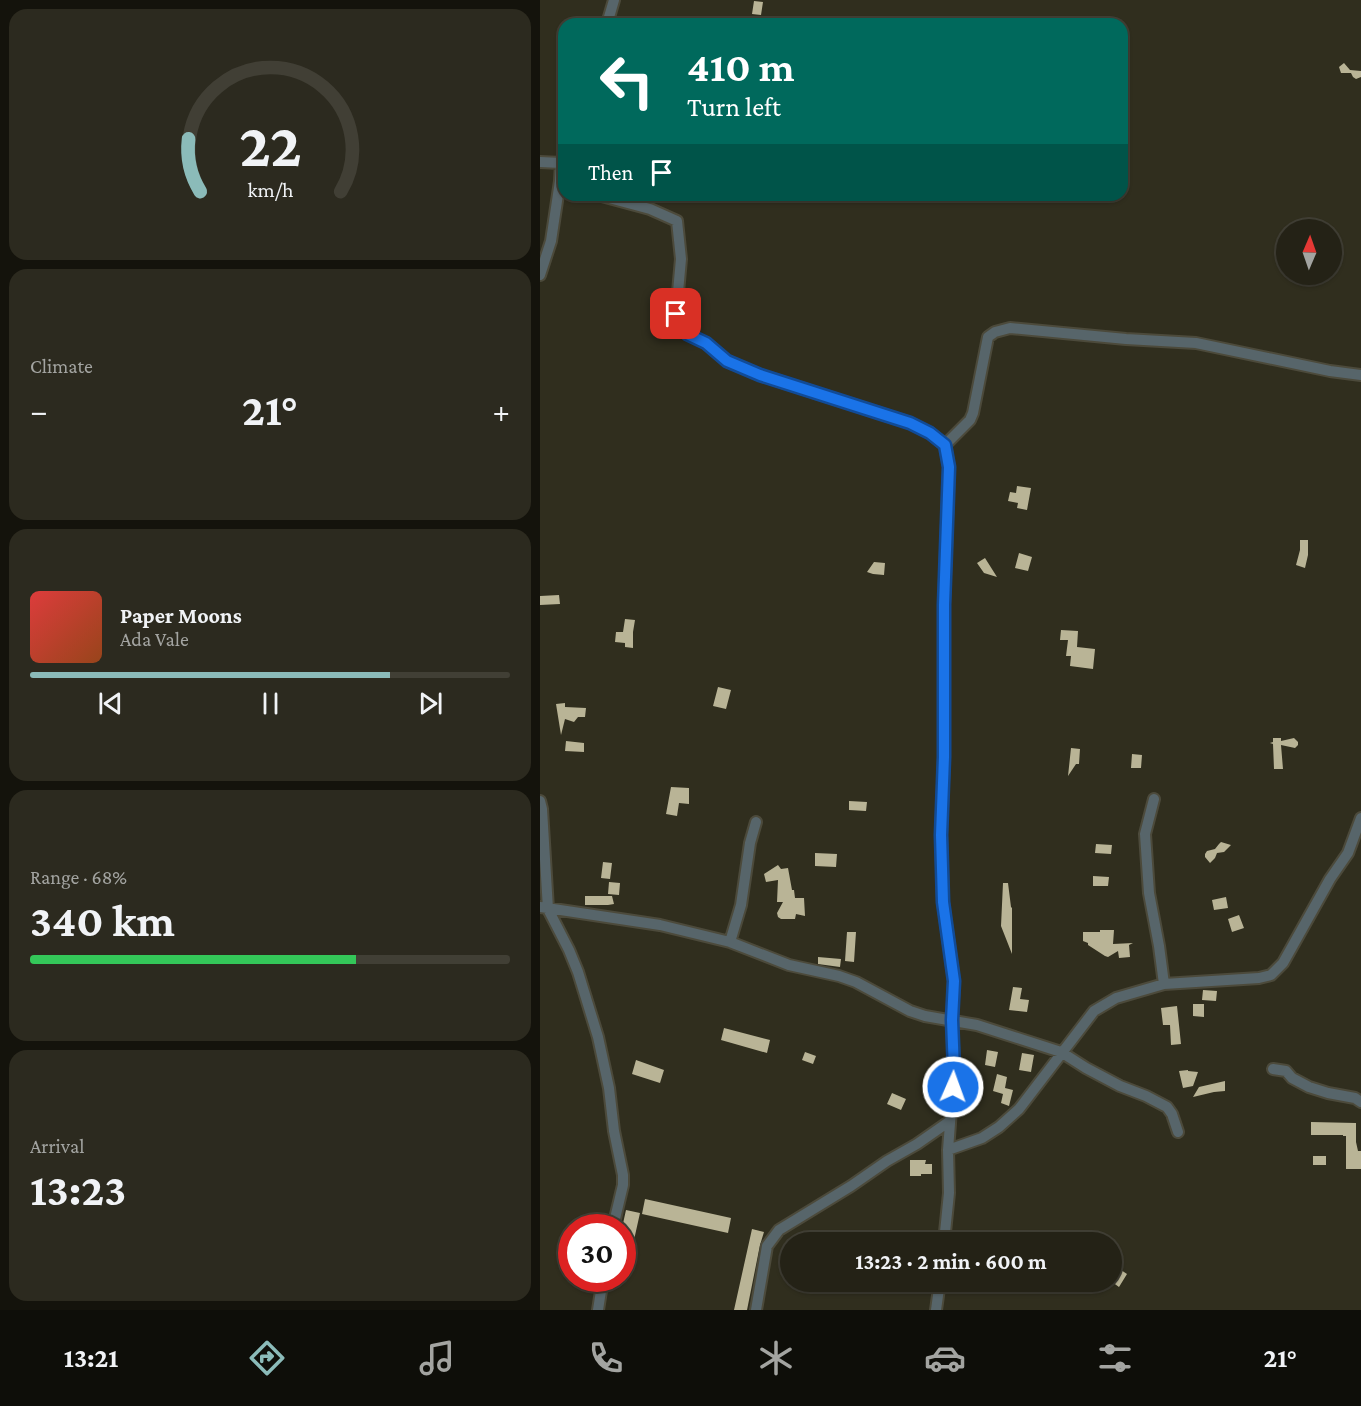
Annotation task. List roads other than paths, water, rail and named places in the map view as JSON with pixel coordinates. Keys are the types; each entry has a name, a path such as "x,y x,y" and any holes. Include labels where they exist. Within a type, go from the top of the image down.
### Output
{"street":[{"path":"609,18 614,0"},
{"path":"540,162 558,159"},
{"path":"540,275 551,241 558,201"},
{"path":"620,201 650,209 677,221 681,259 676,314 687,334 706,343 727,361 760,375 910,423 930,433 945,445 949,467 944,605 944,757 941,835 943,902 954,981 952,1020 954,1070 948,1150 949,1193 945,1232"},
{"path":"945,445 970,420 973,413 988,337 995,332 1010,328 1196,343 1330,371 1361,375"},
{"path":"1154,799 1145,834 1149,893 1164,984"},
{"path":"540,801 544,908 569,950 578,972 598,1037 609,1088 614,1131 623,1175 616,1214"},
{"path":"948,1150 982,1138 999,1127 1019,1109 1094,1011 1116,998 1164,984 1259,978 1271,975 1283,963 1330,879 1348,853 1361,818"},
{"path":"730,942 741,905 750,843 756,822"},
{"path":"544,908 660,925 730,942 789,965 856,982 910,1011 925,1016 977,1025 1062,1052 1120,1086 1167,1107 1179,1132"},
{"path":"1273,1069 1286,1071 1292,1078 1309,1087 1328,1094 1355,1098 1361,1102"},
{"path":"756,1310 767,1246 779,1230 950,1121"},
{"path":"598,1310 601,1292"},
{"path":"936,1310 938,1292"}]}
